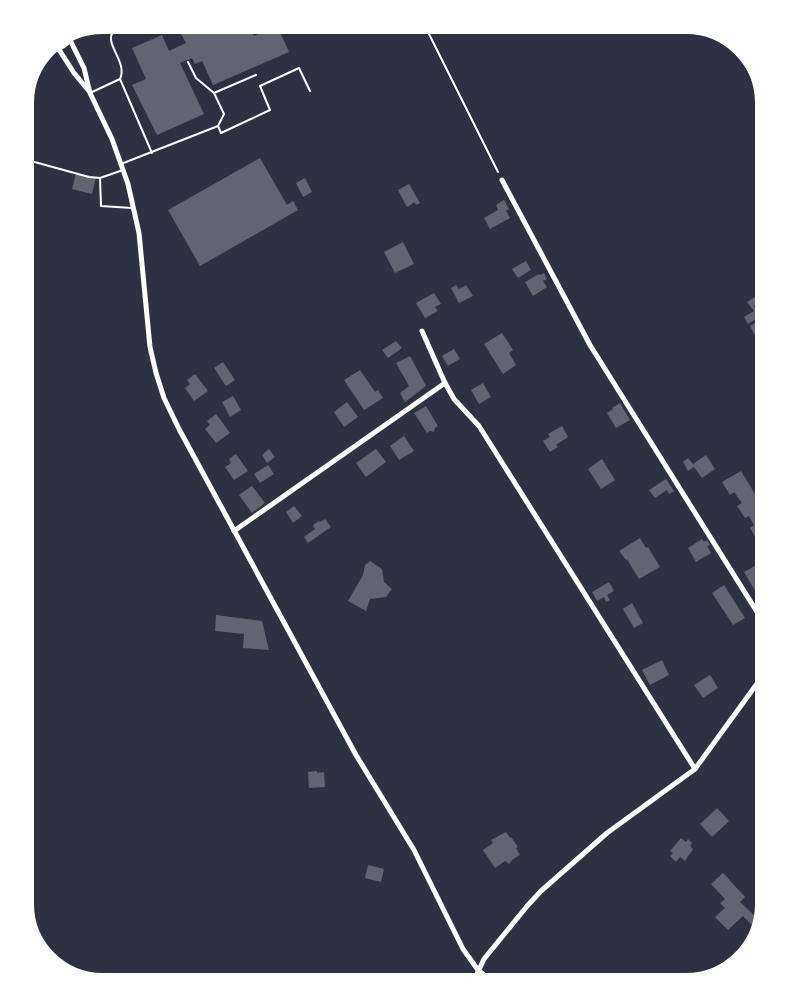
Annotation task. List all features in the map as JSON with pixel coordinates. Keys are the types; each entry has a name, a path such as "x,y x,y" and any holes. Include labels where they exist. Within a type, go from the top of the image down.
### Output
{"main road":[{"path":"54,49 70,40"}],"street":[{"path":"70,40 84,68 90,93 112,139 133,208 139,233 150,347 159,386 179,429 356,755 414,850 463,949 478,970 487,977"},
{"path":"58,48 90,93"},
{"path":"502,180 590,345 759,614"},
{"path":"422,331 454,399 479,426 695,768"},
{"path":"234,531 445,383"},
{"path":"475,977 484,959 502,935 541,891 607,833 695,768 759,683"}],"lane":[{"path":"115,30 111,36 112,44 121,62 120,79 152,153"},
{"path":"30,161 100,178 152,153 218,126 224,114 214,93 196,78 188,62"},
{"path":"218,126 221,133 270,110 260,86 299,68 310,91"},
{"path":"214,93 256,75"},
{"path":"90,93 120,79"},
{"path":"100,178 101,206 133,208"}],"path":[{"path":"427,30 502,180"}],"building":[{"path":"179,30 251,30 254,36 267,30 279,30 289,52 213,85 202,61 195,64 192,58 180,63 204,114 157,135 132,85 146,79 132,48 162,35 169,51 186,43"},
{"path":"260,158 287,205 293,201 298,210 200,266 168,210"},
{"path":"76,173 96,177 92,194 72,189"},
{"path":"305,178 312,192 303,197 296,183"},
{"path":"409,184 420,203 416,205 415,202 407,207 398,190"},
{"path":"504,200 509,209 506,211 510,218 490,229 484,218 498,210 496,205"},
{"path":"403,242 414,264 395,273 384,252"},
{"path":"526,261 531,270 518,278 512,269"},
{"path":"544,273 547,279 543,281 547,287 533,296 525,282"},
{"path":"456,285 459,289 466,285 473,296 459,303 451,288"},
{"path":"434,293 441,304 435,307 438,311 425,318 416,303"},
{"path":"755,297 759,303 754,306 759,317 748,324 744,317 754,311 747,302"},
{"path":"759,321 759,338 757,339 750,326"},
{"path":"502,333 513,350 509,353 516,365 503,374 484,344"},
{"path":"396,341 402,348 388,358 382,350"},
{"path":"454,349 460,359 448,366 442,356"},
{"path":"410,356 426,386 405,402 400,393 409,386 396,363"},
{"path":"223,362 235,380 226,386 214,368"},
{"path":"360,370 375,392 378,390 383,398 364,410 344,380"},
{"path":"195,374 208,391 194,401 185,388 190,384 187,380"},
{"path":"483,383 491,397 479,404 471,390"},
{"path":"233,396 241,410 230,417 222,402"},
{"path":"347,402 358,417 344,427 334,412"},
{"path":"620,403 630,420 616,428 607,413"},
{"path":"426,406 438,426 434,432 427,433 414,413"},
{"path":"216,414 230,433 216,443 205,429 210,425 207,421"},
{"path":"562,426 568,437 550,452 543,441 550,437 548,434"},
{"path":"404,436 414,451 399,460 390,446"},
{"path":"269,449 275,457 267,463 262,455"},
{"path":"376,449 386,462 366,477 356,463"},
{"path":"236,454 248,471 234,480 225,467 231,463 229,459"},
{"path":"706,455 715,469 702,478 694,467 688,471 683,462 688,458 693,464"},
{"path":"602,459 615,480 601,489 588,469"},
{"path":"268,465 274,474 260,483 254,474"},
{"path":"741,471 759,501 759,542 750,528 754,525 749,516 745,518 737,506 742,503 734,492 730,495 722,482"},
{"path":"666,479 674,491 669,494 667,490 655,498 649,490"},
{"path":"252,486 265,503 252,513 239,495"},
{"path":"294,506 302,516 293,523 286,512"},
{"path":"325,519 331,527 308,543 304,537 315,529 313,525"},
{"path":"640,538 660,567 639,579 627,559 619,551"},
{"path":"702,539 704,542 707,540 711,553 696,562 688,548"},
{"path":"370,561 382,569 384,582 392,589 386,597 370,599 366,611 348,601 363,575 365,565"},
{"path":"759,564 759,597 744,572"},
{"path":"609,582 614,591 607,595 610,600 606,602 604,597 597,601 592,592"},
{"path":"724,585 745,618 733,625 712,593"},
{"path":"632,603 643,623 634,628 623,609"},
{"path":"216,615 262,621 269,650 243,648 244,634 215,631"},
{"path":"662,660 669,675 650,685 642,670"},
{"path":"710,675 718,688 703,698 694,685"},
{"path":"317,771 317,773 324,772 325,787 309,788 308,772"},
{"path":"717,808 729,821 712,837 700,824"},
{"path":"506,832 518,847 516,848 520,855 509,864 505,861 495,868 483,850 493,843 491,840"},
{"path":"681,838 686,842 688,839 693,849 685,861 680,857 676,862 670,856 673,853 670,851"},
{"path":"368,865 384,869 381,882 365,878"},
{"path":"723,873 745,897 740,902 758,919 757,922 753,926 743,916 728,930 715,917 725,908 720,903 725,899 711,884"}]}
